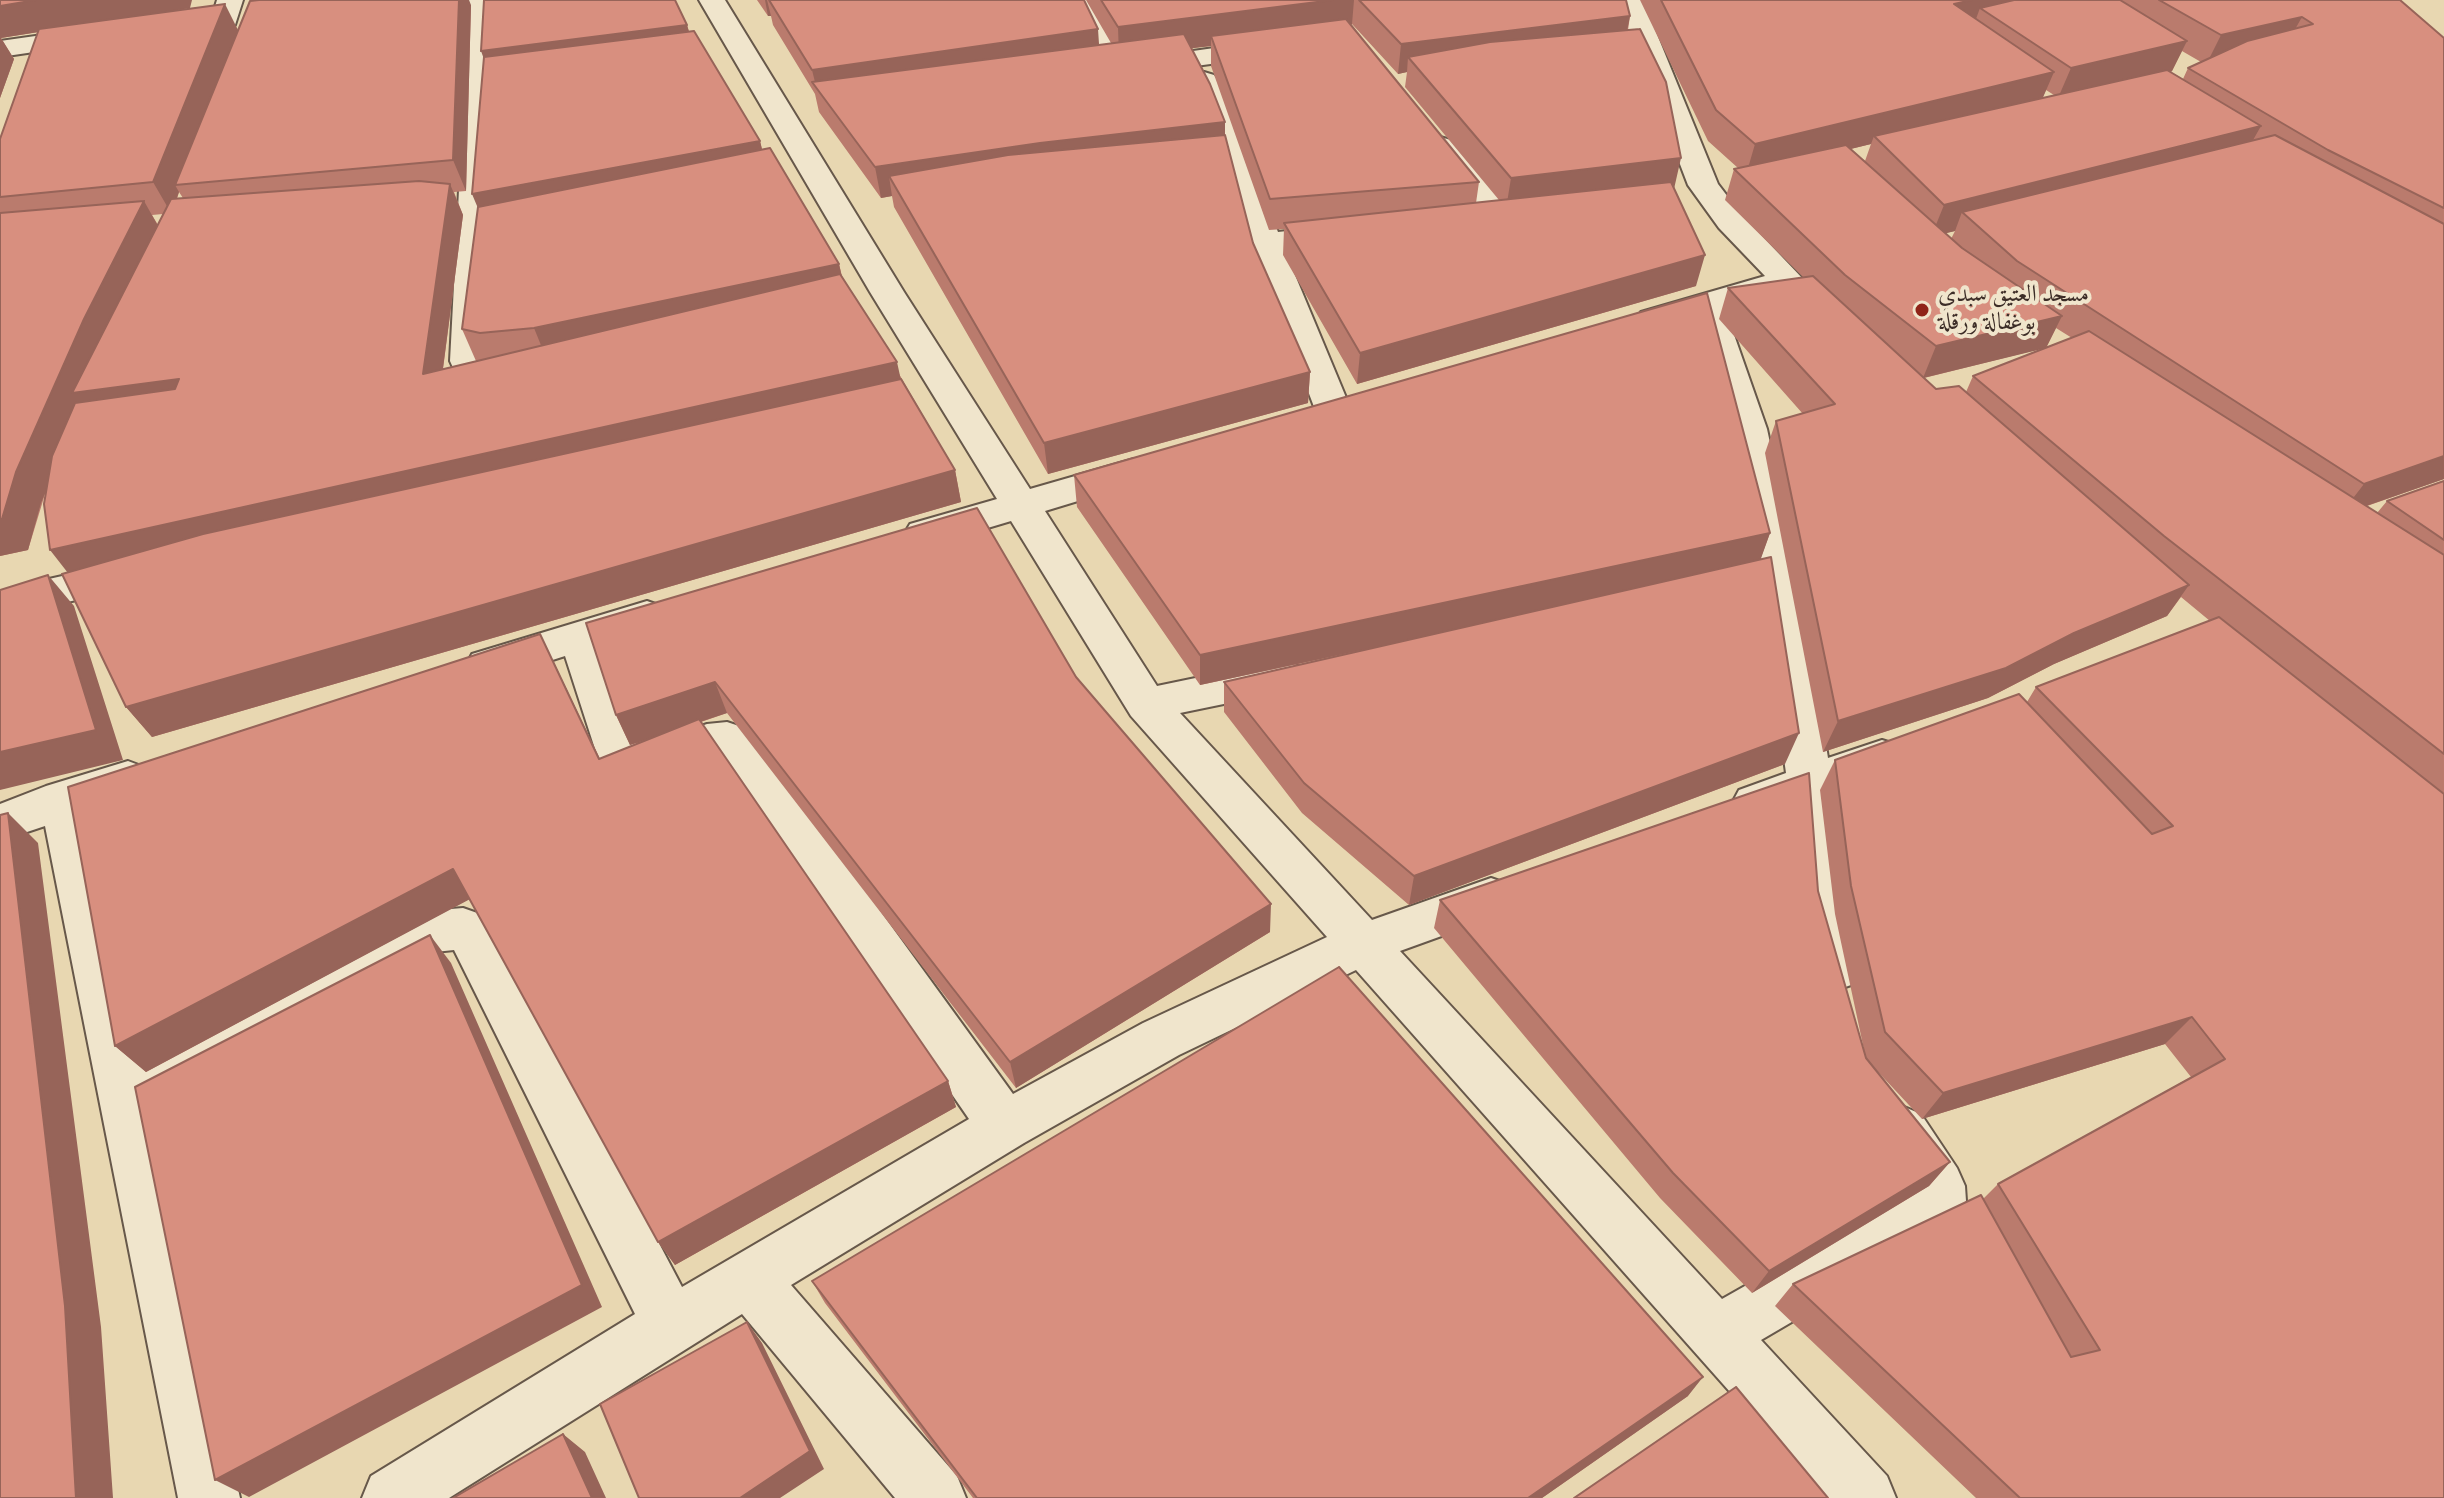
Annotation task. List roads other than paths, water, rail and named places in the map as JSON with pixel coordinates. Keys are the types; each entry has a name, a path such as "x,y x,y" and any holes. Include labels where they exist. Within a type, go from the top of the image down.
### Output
{"street":[{"path":"482,0 459,202 467,361 471,373 483,377 503,378 552,370"},
{"path":"1080,0 1106,70 1297,45"},
{"path":"1617,329 1706,303 1799,289 1730,221 1703,185 1630,0"},
{"path":"151,29 228,10 256,19"},
{"path":"734,18 797,112 873,295 936,396 1022,504 1146,704 1865,1498"},
{"path":"0,49 121,32"},
{"path":"36,69 47,42"},
{"path":"1195,58 1334,412"},
{"path":"1423,125 1499,218"},
{"path":"1266,243 1366,232"},
{"path":"1706,303 1749,429 1762,576 1810,783 1828,945 1841,1004"},
{"path":"884,545 1170,461"},
{"path":"15,599 55,576 160,568"},
{"path":"457,675 686,604"},
{"path":"579,636 618,752 630,763 644,762 707,741 727,739 738,749 1005,1126"},
{"path":"1146,704 1315,669"},
{"path":"1721,816 1914,745"},
{"path":"0,823 62,799 168,766"},
{"path":"62,799 209,1498"},
{"path":"393,1498 671,1325 1005,1126 1161,1039 1362,944 1527,885"},
{"path":"124,1096 427,932 463,928 473,937 671,1325"},
{"path":"1715,1335 1928,1212 1939,1201 1938,1186 1929,1167 1876,1092"},
{"path":"749,1279 935,1498"}],"place":[{"name":"مسجد العتيق سبدي بوغفالة ورقلة","path":"1922,310"}]}
